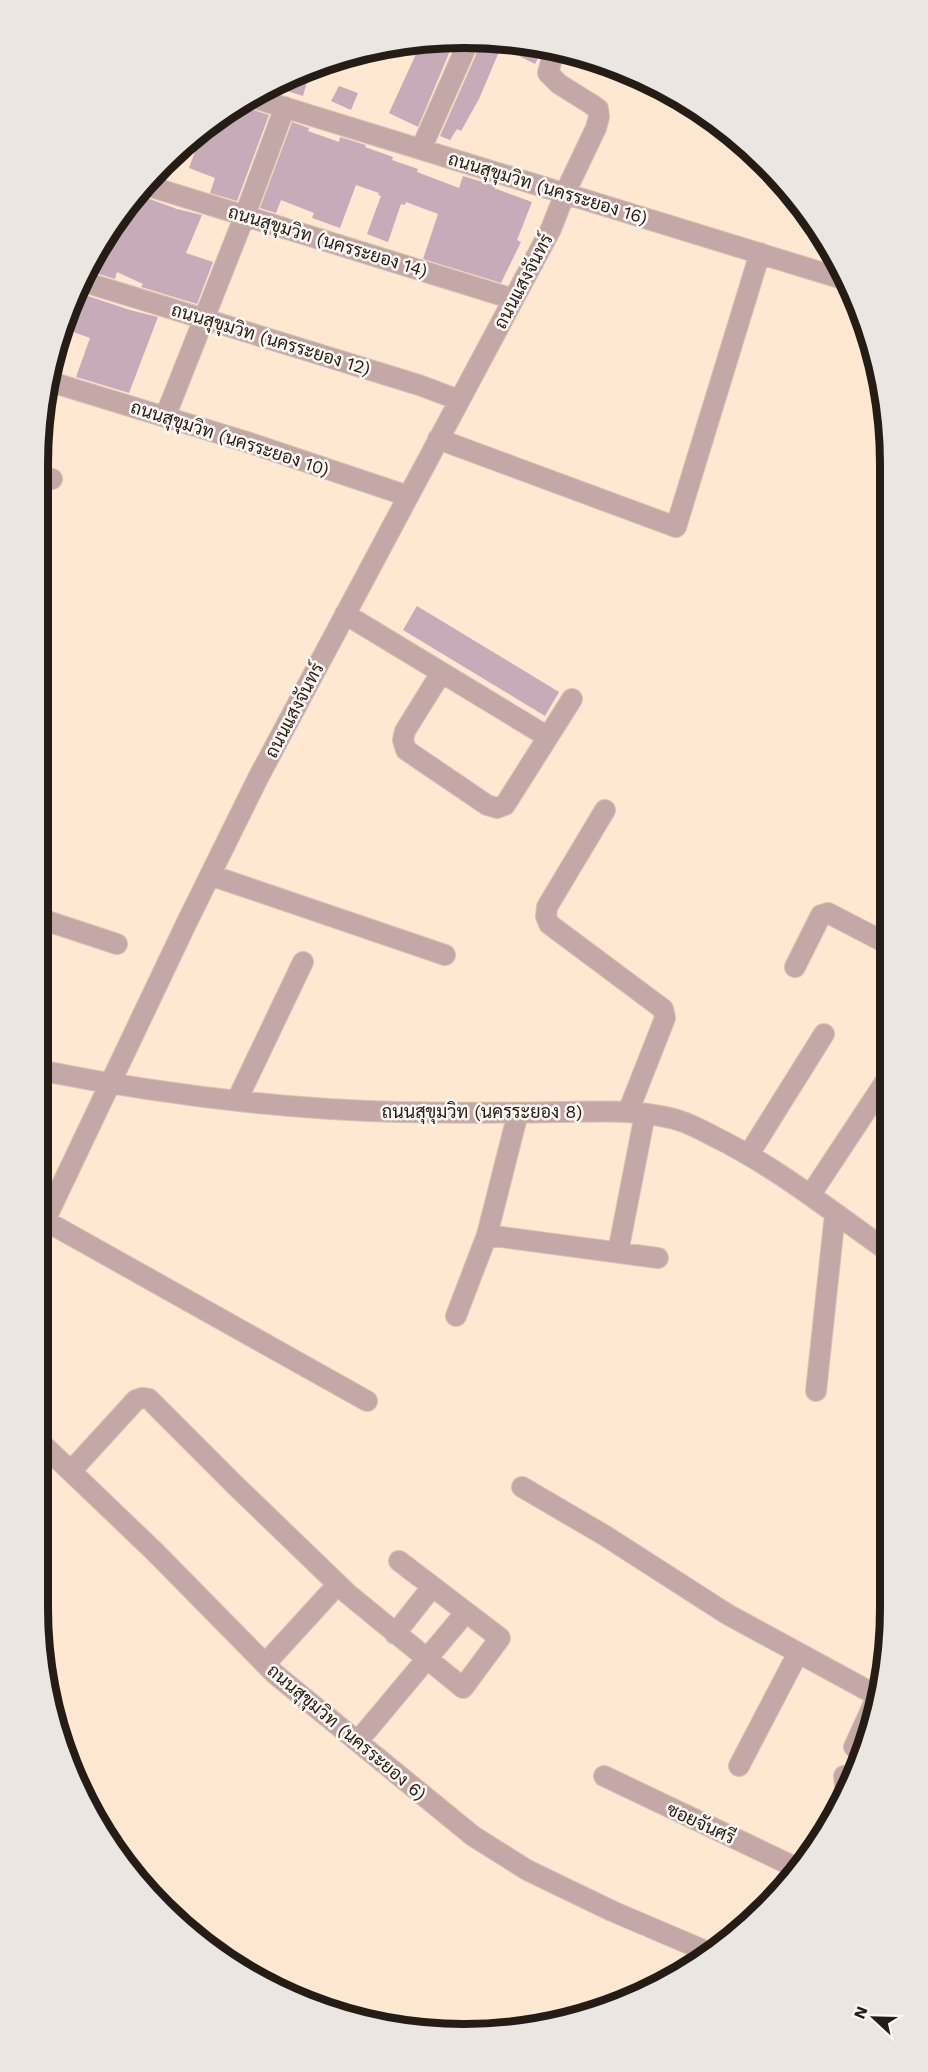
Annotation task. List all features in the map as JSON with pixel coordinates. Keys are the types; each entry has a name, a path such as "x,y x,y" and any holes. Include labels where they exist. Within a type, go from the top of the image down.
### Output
{"street":[{"path":"421,149 465,48"},
{"name":"ถนนแสงจันทร์","path":"48,1212 210,875 345,614 551,229 599,117 598,110 559,84 548,73 552,58"},
{"name":"ถนนสุขุมวิท (นครระยอง 16)","path":"263,100 835,277"},
{"path":"165,417 285,107"},
{"name":"ถนนสุขุมวิท (นครระยอง 14)","path":"153,187 513,299"},
{"path":"438,439 676,527 760,253"},
{"name":"ถนนสุขุมวิท (นครระยอง 12)","path":"89,284 459,399"},
{"name":"ถนนสุขุมวิท (นครระยอง 10)","path":"56,384 247,442 408,496"},
{"path":"345,614 548,737"},
{"path":"441,674 405,731 403,740 406,750 487,806 497,808 505,805 572,699"},
{"path":"605,810 548,907 546,916 549,924 663,1009 665,1018 637,1113 618,1252"},
{"path":"210,875 445,955"},
{"path":"795,967 821,915 825,913 880,940"},
{"path":"48,921 117,944"},
{"path":"237,1100 303,962"},
{"path":"749,1154 824,1034"},
{"name":"ถนนสุขุมวิท (นครระยอง 8)","path":"48,1072 109,1084 237,1100 395,1112 637,1113 670,1118 690,1125 749,1154 811,1194 880,1246"},
{"path":"811,1194 880,1090"},
{"path":"456,1316 487,1234 518,1113"},
{"path":"816,1391 835,1214"},
{"path":"48,1231 366,1401"},
{"path":"487,1234 658,1258"},
{"path":"71,1472 136,1400 149,1399 348,1594 463,1688 500,1638 399,1561"},
{"name":"ถนนสุขุมวิท (นครระยอง 6)","path":"48,1450 155,1552 266,1664 473,1836 527,1870 612,1911 702,1949"},
{"path":"522,1487 604,1535 726,1614 871,1692"},
{"path":"395,1634 432,1587"},
{"path":"266,1664 329,1594"},
{"path":"358,1742 466,1612"},
{"path":"739,1766 798,1653"},
{"path":"854,1747 862,1730"},
{"name":"ซอยจันศรี","path":"604,1776 791,1865"}],"building":[{"path":"451,48 418,127 389,113 417,51"},
{"path":"478,48 500,50 479,99 461,131 457,129 450,140 440,136"},
{"path":"509,51 540,55 535,64"},
{"path":"308,79 303,96 284,89"},
{"path":"339,86 358,93 351,110 331,101"},
{"path":"249,109 269,115 237,201 210,193 215,178 189,168 197,145 233,118"},
{"path":"292,122 309,128 308,131 339,142 340,137 366,145 365,147 393,157 392,160 418,169 417,172 459,188 463,176 495,186 494,188 532,202 517,240 521,242 501,283 423,259 438,214 406,202 405,205 401,204 388,242 367,234 381,196 378,195 379,193 356,185 340,228 312,218 314,213 281,200 276,213 260,208"},
{"path":"145,197 202,215 186,253 213,262 197,304 141,287 143,284 117,272 115,279 95,273 118,233"},
{"path":"84,295 158,317 129,393 76,377 90,338 70,331"},
{"path":"417,606 559,692 545,716 403,630"}]}
